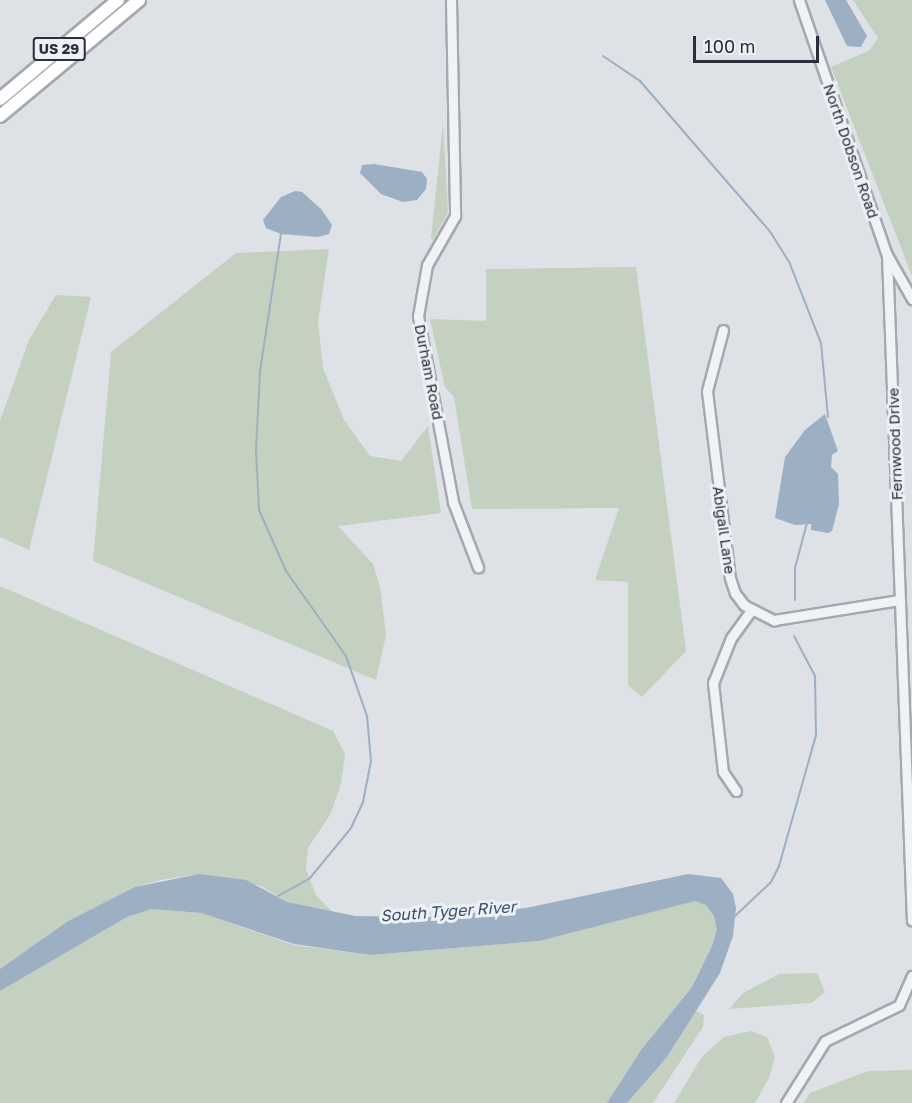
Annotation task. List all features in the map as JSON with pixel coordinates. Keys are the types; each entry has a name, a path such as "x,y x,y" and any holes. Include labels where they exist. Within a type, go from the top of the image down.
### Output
{"main road":[{"name":"US 29","path":"0,99 118,0"},
{"name":"US 29","path":"0,116 139,0"},
{"path":"66,43 75,53"}],"street":[{"name":"Durham Road","path":"452,0 455,216 427,265 418,316 433,380 449,485 478,567"},
{"name":"North Dobson Road","path":"799,0 887,255 912,299"},
{"name":"Fernwood Drive","path":"887,255 912,921"},
{"name":"Abigail Lane","path":"723,330 707,391 708,412 730,578 735,593 751,610"},
{"path":"736,791 723,772 713,683 731,639 751,610 774,620 899,600"},
{"path":"786,1103 825,1041 899,1005 912,976"}],"green space":[{"path":"853,0 912,0 912,276 831,67 870,50 878,38"},
{"path":"443,123 448,212 433,240 431,238"},
{"path":"329,249 318,322 323,368 344,420 370,456 401,461 428,426 441,513 338,526 373,564 380,587 386,635 376,680 93,561 111,352 236,253"},
{"path":"636,267 686,651 642,697 628,685 628,582 595,580 619,508 472,509 454,397 445,387 430,319 486,321 486,269"},
{"path":"56,295 91,297 29,550 0,537 0,421 29,340"},
{"path":"0,586 333,731 345,754 341,784 330,815 308,848 306,869 316,895 334,914 287,902 261,886 199,874 160,880 135,887 68,921 0,969"},
{"path":"695,900 706,905 714,916 717,930 712,946 692,987 641,1050 607,1103 0,1103 0,991 127,917 152,909 201,913 294,945 370,955 539,941"},
{"path":"817,973 825,992 811,1003 729,1009 743,993 779,974"},
{"path":"696,1011 704,1015 703,1027 653,1103 627,1103 667,1057"},
{"path":"751,1031 767,1037 775,1057 769,1078 755,1103 674,1103 701,1058 724,1037"},
{"path":"912,1070 912,1103 803,1103 810,1093 868,1071"}],"water":[{"path":"825,0 846,0 867,36 861,47 847,46"},
{"path":"374,164 422,172 427,179 426,189 417,200 403,202 381,194 360,173 362,165"},
{"path":"295,191 302,192 321,209 332,225 329,234 318,237 281,234 266,228 263,220 281,197"},
{"path":"825,414 838,451 832,455 831,467 838,474 839,504 832,531 828,533 811,530 811,524 795,525 775,518 785,457 805,430"},
{"path":"199,874 246,880 287,902 355,916 430,917 526,908 688,874 721,878 733,894 736,908 733,936 720,973 667,1057 627,1103 607,1103 641,1050 692,987 712,946 717,930 714,916 706,905 695,901 539,941 370,955 294,944 201,913 152,909 127,917 0,991 0,969 68,921 135,887"}],"waterway":[{"path":"603,56 640,81 771,233 790,264 821,343 828,417"},
{"path":"278,896 310,878 351,828 363,802 371,761 367,716 346,656 286,571 259,510 256,451 260,371 281,234"},
{"path":"795,600 795,568 807,523"},
{"path":"734,917 771,882 779,866 816,735 815,676 794,636"}],"water label":[{"name":"South Tyger River","path":"448,911"}]}
